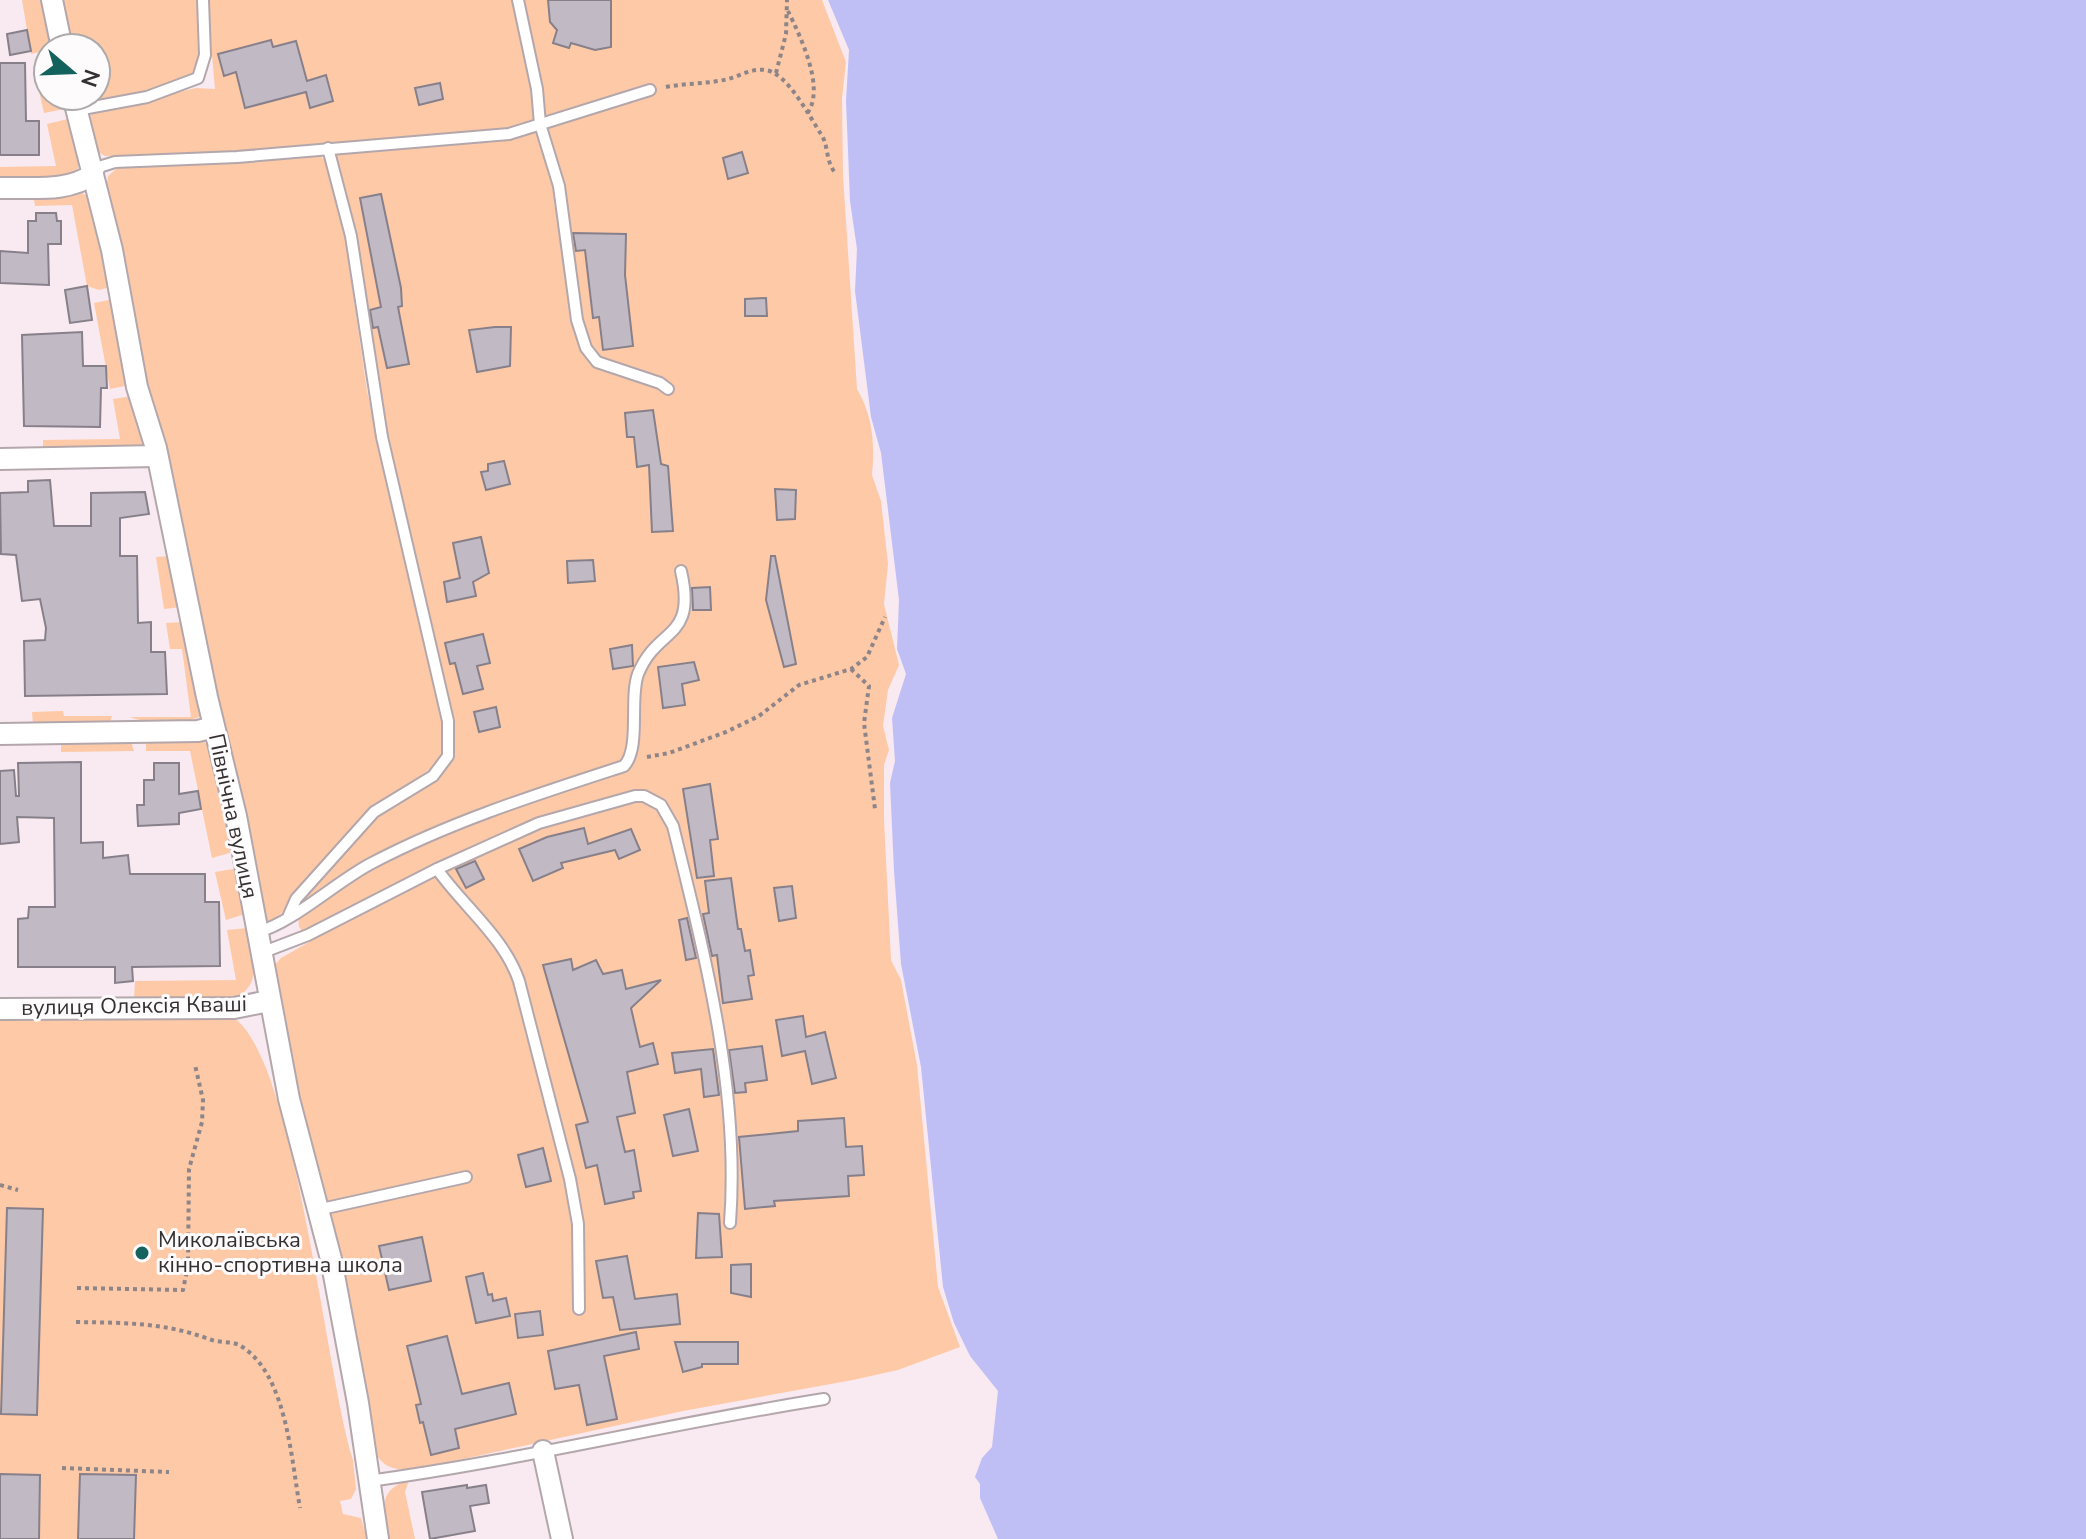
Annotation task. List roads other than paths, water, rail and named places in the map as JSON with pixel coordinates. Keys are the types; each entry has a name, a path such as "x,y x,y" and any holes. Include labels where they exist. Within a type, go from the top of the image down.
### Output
{"street":[{"path":"52,0 59,32"},
{"name":"Північна вулиця","path":"77,112 112,250 137,387 157,456 214,727 236,816 269,1001 331,1259 378,1539"},
{"path":"0,188 65,186 82,182 93,174"},
{"path":"0,459 157,456"},
{"path":"0,734 198,731 214,727"},
{"name":"вулиця Олексія Кваші","path":"0,1009 234,1008 269,1001"},
{"path":"543,1451 562,1539"}],"lane":[{"path":"112,100 147,97 198,78 205,55 203,0"},
{"path":"518,0 537,89 540,124 559,186 577,320 586,348 597,362 660,383 668,389"},
{"path":"93,174 102,166 115,162 237,157 509,134 650,90"},
{"path":"289,915 296,899 374,812 433,776 448,756 449,743 448,721 419,584 373,393 351,236 328,148"},
{"path":"258,932 277,927 289,915 367,865 433,832 624,766 629,760 637,677 646,657 680,623 686,609 681,571"},
{"path":"261,953 308,935 437,869 539,823 644,796 668,812 689,890 717,1020 732,1148 730,1223"},
{"path":"437,869 481,921 515,969 567,1165 578,1224 579,1309"},
{"path":"317,1210 466,1177"},
{"path":"369,1481 543,1451 689,1420 824,1399"}],"water":[{"path":"828,0 2086,0 2086,1539 998,1539 980,1498 980,1484 975,1477 982,1458 992,1447 998,1391 970,1356 954,1323 943,1287 921,1067 901,964 890,783 895,761 892,718 906,674 897,649 899,600 881,453 871,417 855,291 857,249 850,201 846,101 849,50"}],"place":[{"name":"Миколаївська кінно-спортивна школа","path":"142,1253"}]}
